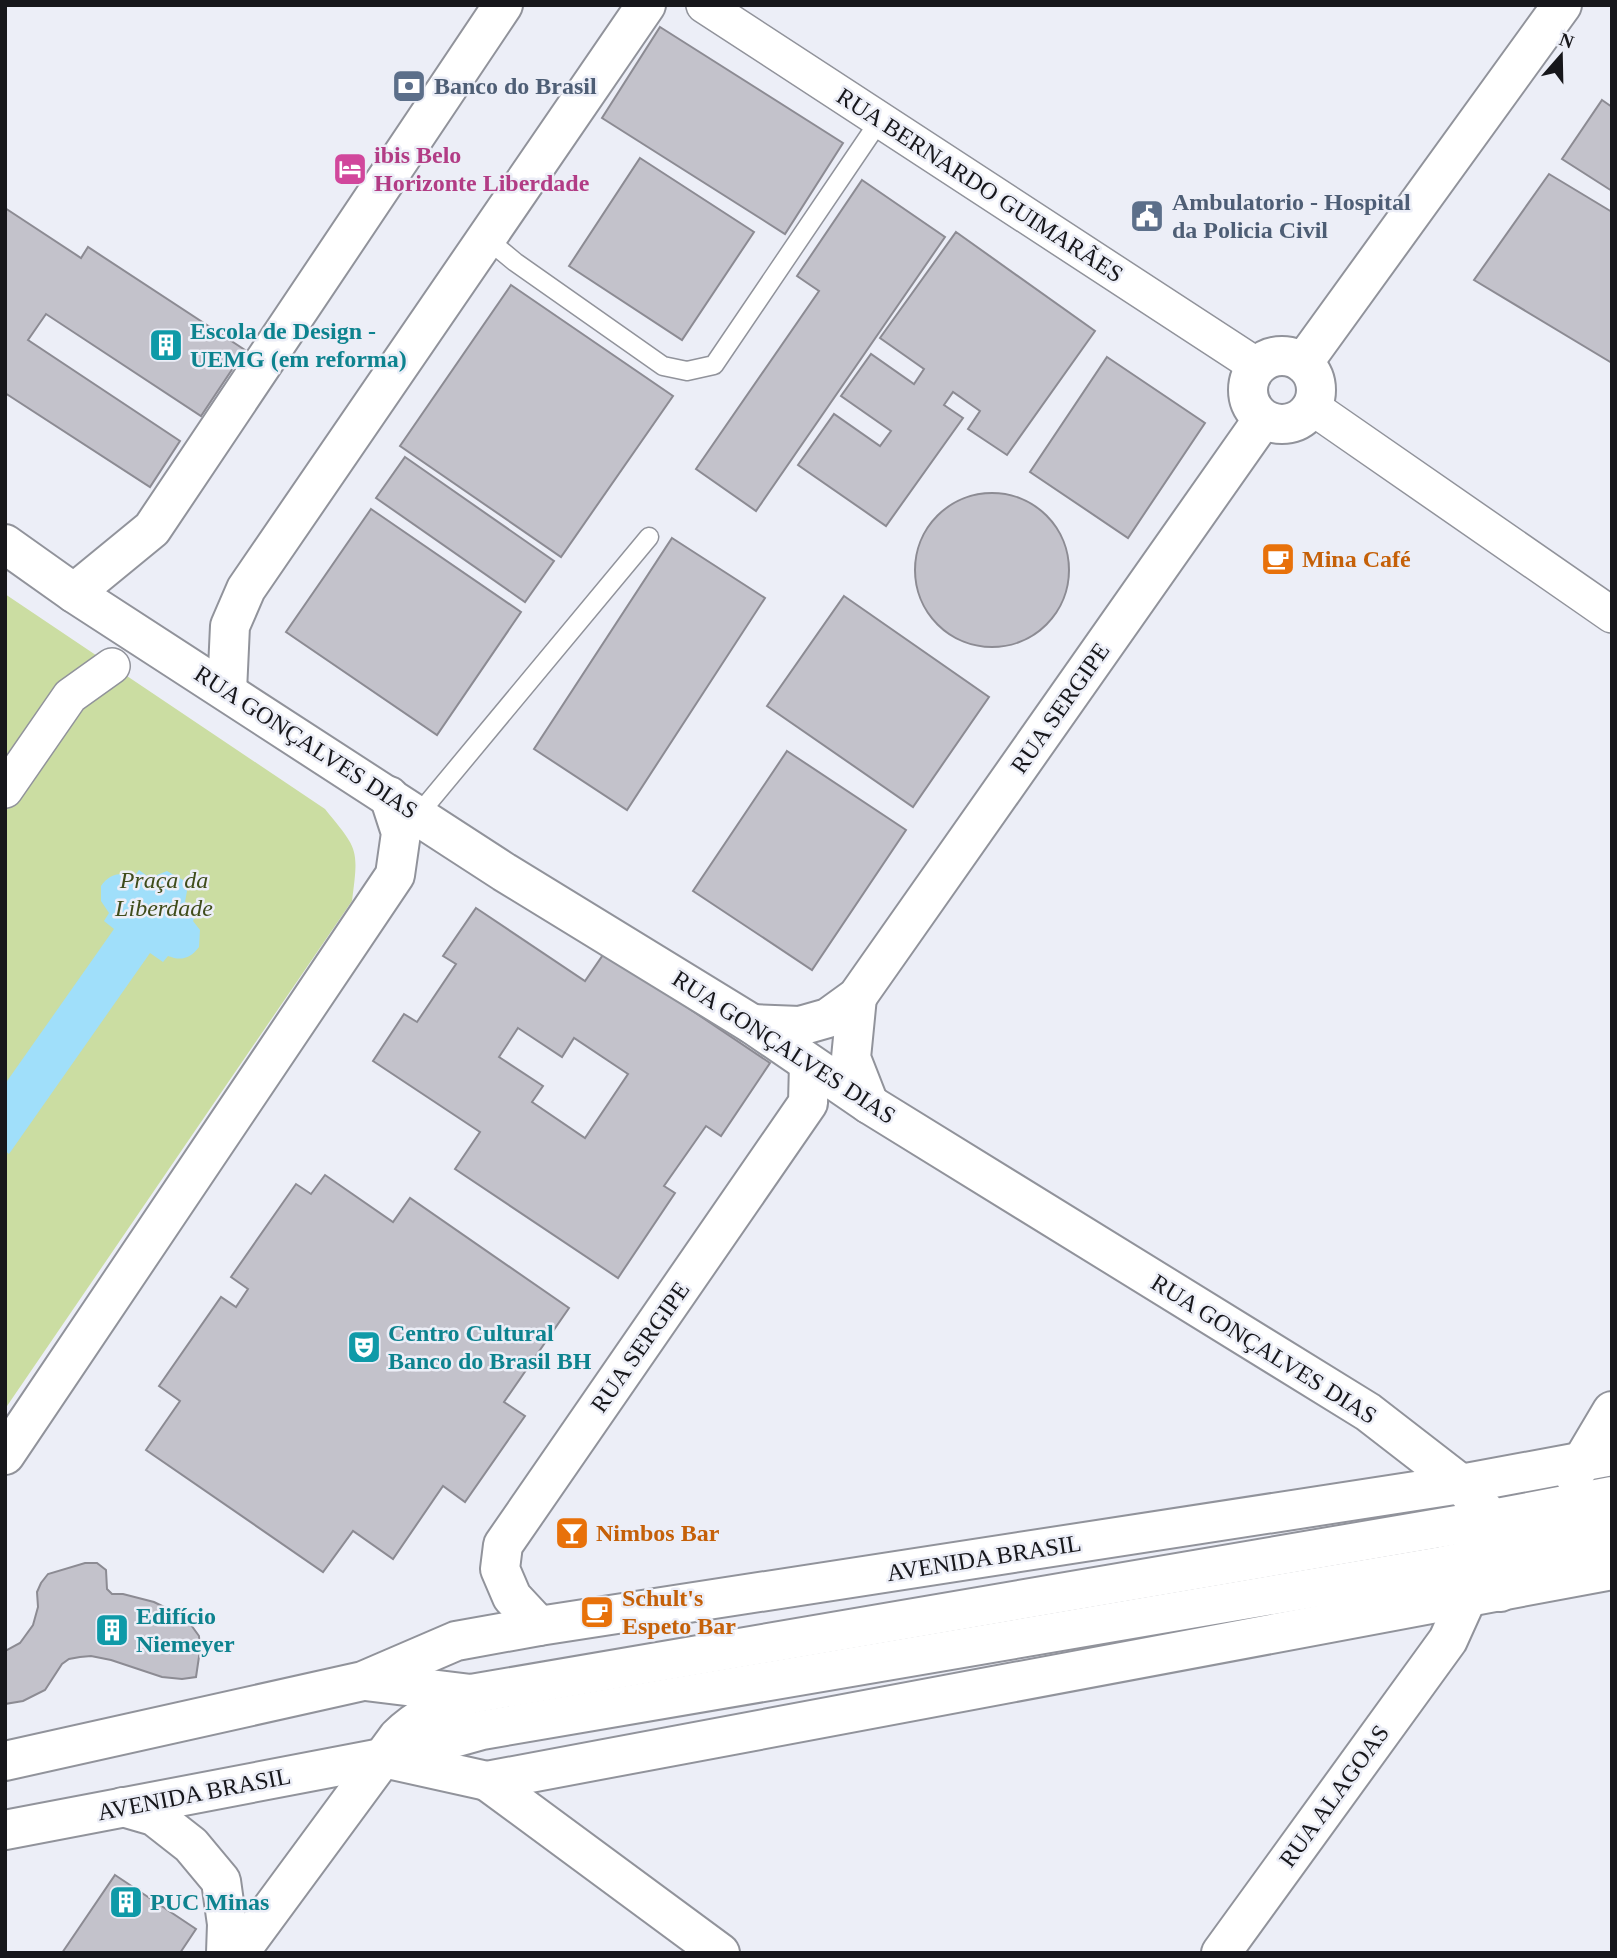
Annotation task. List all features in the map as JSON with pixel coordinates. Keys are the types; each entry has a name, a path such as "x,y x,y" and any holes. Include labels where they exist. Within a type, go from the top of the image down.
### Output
{"street":[{"path":"74,593 152,529 503,5"},
{"path":"227,691 230,626 246,589 646,5"},
{"name":"RUA BERNARDO GUIMARÃES","path":"704,5 1256,366"},
{"path":"1303,363 1562,5"},
{"path":"1280,355 1303,363 1310,370 1317,388 1312,407 1299,420 1290,423 1272,423 1264,419 1256,412 1248,394 1248,383 1256,366 1267,358 1280,355"},
{"path":"1312,407 1612,615"},
{"name":"RUA SERGIPE","path":"752,1024 800,1026 828,1018 857,997 1264,419"},
{"name":"RUA GONÇALVES DIAS","path":"5,544 74,593 504,872 752,1024 869,1104 1368,1412 1461,1484 1491,1562"},
{"path":"5,790 70,696 112,666"},
{"path":"5,1455 395,875 403,806"},
{"name":"RUA SERGIPE","path":"857,997 851,1058 869,1104"},
{"name":"RUA SERGIPE","path":"539,1626 512,1597 500,1569 503,1545 808,1103 809,1063"},
{"path":"1554,1507 1597,1459 1612,1411"},
{"name":"AVENIDA BRASIL","path":"5,1761 363,1681 456,1641 1461,1484 1597,1459"},
{"name":"AVENIDA BRASIL","path":"1491,1562 1554,1507 1612,1496"},
{"path":"1436,1528 1491,1562"},
{"name":"AVENIDA BRASIL","path":"363,1681 471,1694 1436,1528 1491,1562"},
{"name":"AVENIDA BRASIL","path":"382,1758 488,1781 1491,1562 1612,1532"},
{"name":"AVENIDA BRASIL","path":"5,1830 382,1758 482,1730 1491,1562 1609,1573"},
{"name":"RUA ALAGOAS","path":"1221,1953 1448,1640 1491,1562"},
{"path":"239,1953 398,1737 430,1711 471,1694"},
{"path":"488,1781 720,1953"},
{"path":"124,1807 154,1816 191,1845 221,1881 227,1924 226,1953"}],"lane":[{"path":"486,238 663,366 687,371 714,365 880,120"},
{"path":"403,806 649,537"}],"green space":[{"name":"Praça da Liberdade","path":"5,594 325,809 354,850 355,870 352,901 5,1409"}],"water":[{"path":"139,870 150,878 167,871 183,880 187,891 185,902 198,912 193,921 200,930 199,947 189,956 181,959 168,956 163,962 150,953 9,1154 5,1151 5,1084 114,929 104,921 109,913 101,901 101,886 112,876 124,874 134,877"}],"building":[{"path":"660,27 843,143 785,234 602,118"},
{"path":"1602,100 1612,107 1612,191 1562,159"},
{"path":"640,158 754,232 682,340 569,266"},
{"path":"1549,174 1612,212 1612,363 1474,280"},
{"path":"862,180 945,237 756,511 696,469 819,291 797,276"},
{"name":"Escola de Design - UEMG (em reforma)","path":"5,208 81,258 88,247 245,350 201,416 46,314 28,340 180,441 150,487 5,393"},
{"path":"956,232 1095,331 1007,455 968,429 980,411 953,392 944,405 963,418 886,526 798,465 834,414 880,446 891,431 841,396 871,354 914,384 924,369 880,338"},
{"path":"511,285 673,396 561,557 400,446"},
{"path":"1107,357 1205,423 1128,538 1030,472"},
{"path":"405,457 554,561 525,602 376,498"},
{"path":"992,493 1022,499 1047,515 1063,540 1069,570 1063,600 1047,625 1022,641 992,647 962,641 937,625 921,600 915,570 921,540 937,515 962,499"},
{"path":"371,509 521,612 437,735 286,632"},
{"path":"672,538 765,598 627,810 534,749"},
{"path":"844,596 989,697 913,807 767,706"},
{"path":"787,751 906,830 812,970 693,891"},
{"path":"476,908 585,981 605,952 770,1063 721,1136 706,1126 664,1186 675,1193 618,1278 455,1169 480,1132 373,1061 404,1014 417,1022 456,964 443,956","holes":["518,1028 562,1057 574,1038 628,1074 585,1138 532,1102 543,1086 499,1057"]},
{"name":"Centro Cultural Banco do Brasil BH","path":"325,1175 393,1222 410,1198 569,1308 504,1402 525,1416 465,1502 443,1486 393,1559 353,1531 323,1572 146,1450 180,1401 159,1386 221,1297 236,1307 248,1289 231,1277 296,1184 311,1194"},
{"name":"Edifício Niemeyer","path":"85,1563 97,1563 106,1570 107,1589 112,1594 154,1602 177,1613 191,1625 199,1636 196,1677 162,1677 111,1660 80,1657 69,1659 62,1664 45,1690 23,1701 5,1704 5,1651 20,1643 33,1625 38,1607 37,1592 41,1583 48,1574"},
{"name":"PUC Minas","path":"115,1875 196,1929 180,1953 62,1953"}],"place":[{"name":"Banco do Brasil","path":"409,86"},
{"name":"ibis Belo Horizonte Liberdade","path":"350,169"},
{"name":"Ambulatorio - Hospital da Policia Civil","path":"1147,216"},
{"name":"Escola de Design - UEMG (em reforma)","path":"166,345"},
{"name":"Mina Café","path":"1278,559"},
{"name":"Centro Cultural Banco do Brasil BH","path":"364,1347"},
{"name":"Nimbos Bar","path":"572,1533"},
{"name":"Schult's Espeto Bar","path":"597,1612"},
{"name":"Edifício Niemeyer","path":"112,1630"},
{"name":"PUC Minas","path":"126,1902"}]}
